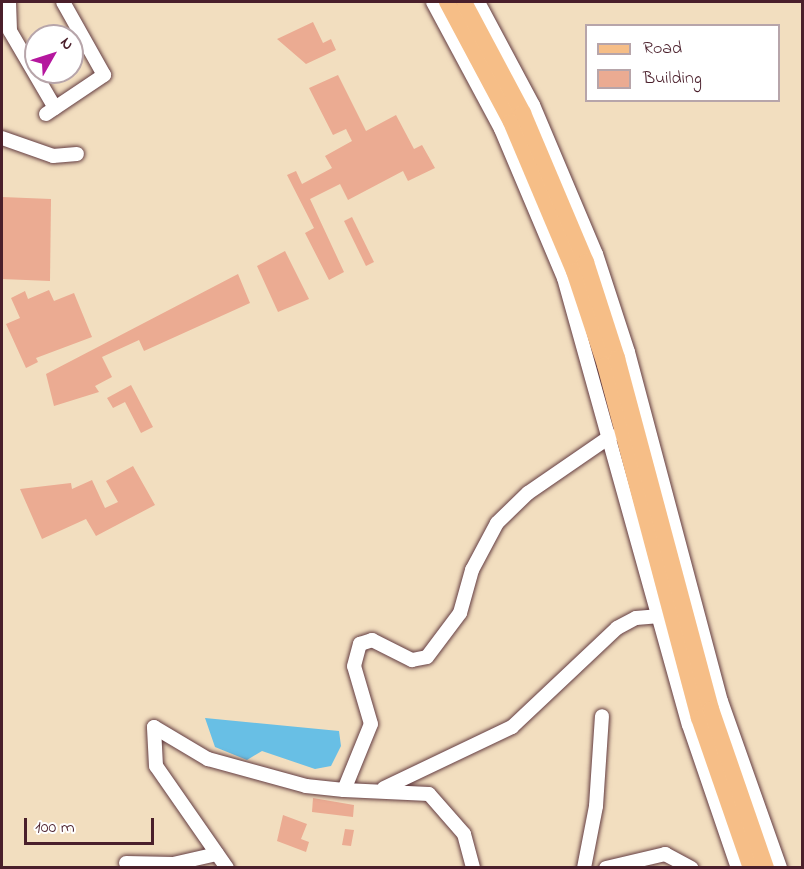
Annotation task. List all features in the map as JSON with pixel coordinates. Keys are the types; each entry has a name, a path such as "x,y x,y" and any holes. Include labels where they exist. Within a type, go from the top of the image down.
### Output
{"main road":[{"path":"447,2 511,122 574,271 686,641 751,867"},
{"path":"464,2 523,113 586,262 617,358 686,641 766,867"}],"street":[{"path":"9,2 10,31 51,111 104,75 63,2"},
{"path":"433,2 535,204 564,278 611,436 660,616 686,641 746,778 780,867"},
{"path":"478,2 533,105 596,254 628,352 686,641 738,867"},
{"path":"2,138 53,156 77,154"},
{"path":"344,790 371,724 354,666 360,644 372,640 412,660 427,657 460,613 472,570 497,523 528,493 611,436"},
{"path":"384,788 512,727 617,628 636,618 660,616"},
{"path":"584,867 596,806 602,716"},
{"path":"227,867 156,766 154,727 208,759 306,786 344,790 384,788 429,794 439,802 464,834 473,867"},
{"path":"126,863 173,864 217,854"},
{"path":"606,867 665,854 691,867"}],"water":[{"path":"205,718 339,731 341,746 331,766 315,769 262,751 247,760 215,747"}],"building":[{"path":"313,22 323,43 331,39 336,50 306,64 277,39"},
{"path":"338,75 366,131 396,115 414,149 422,145 435,168 408,181 403,171 348,200 340,184 310,199 344,272 329,280 305,233 314,228 287,175 296,171 302,184 332,168 325,156 352,141 346,129 333,135 309,88"},
{"path":"2,197 51,199 50,281 2,279"},
{"path":"352,217 374,262 366,266 344,221"},
{"path":"285,251 309,299 278,312 257,266"},
{"path":"238,274 250,303 144,351 139,340 102,357 112,377 95,386 99,392 54,406 46,374"},
{"path":"49,290 54,301 74,293 92,337 36,358 38,362 26,368 6,324 20,318 11,298 25,291 28,299"},
{"path":"131,385 153,427 141,433 125,402 113,408 107,398"},
{"path":"133,466 155,505 96,536 86,519 42,539 20,489 71,483 72,489 92,480 105,508 118,502 106,481"},
{"path":"313,798 354,805 353,817 312,812"},
{"path":"283,815 307,824 301,839 309,842 306,852 277,841"},
{"path":"345,829 354,830 351,846 342,845"}]}
